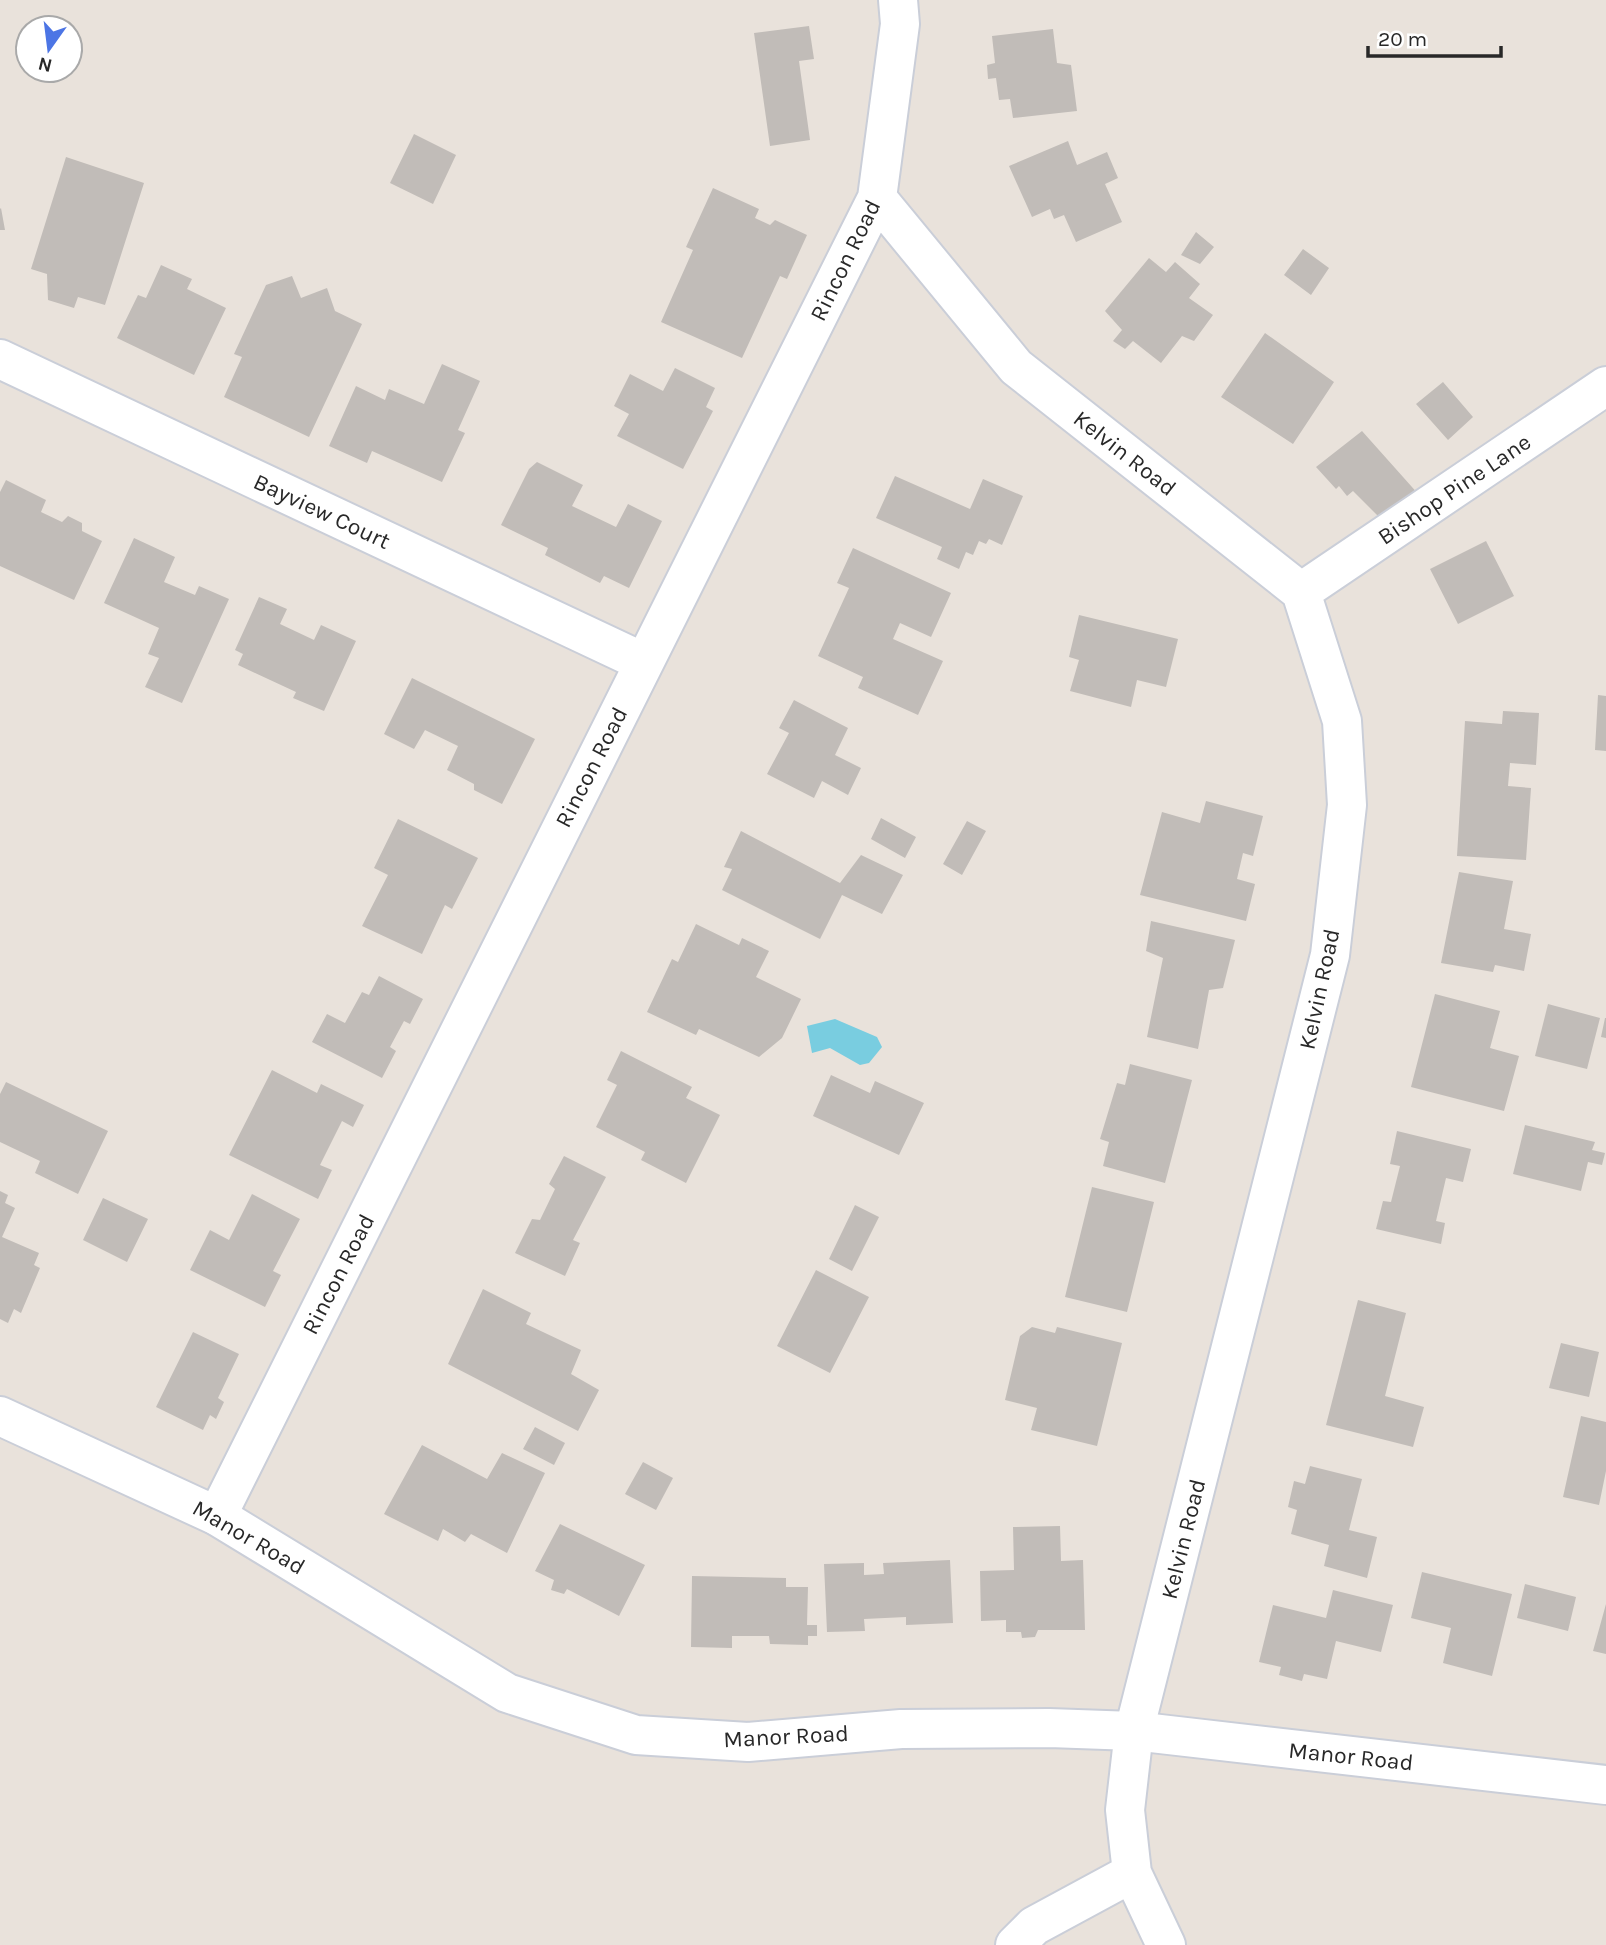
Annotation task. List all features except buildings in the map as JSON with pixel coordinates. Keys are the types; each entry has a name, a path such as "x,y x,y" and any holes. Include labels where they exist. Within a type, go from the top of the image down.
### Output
{"street":[{"name":"Rincon Road","path":"217,1516 877,198 900,24 898,0"},
{"name":"Kelvin Road","path":"877,198 1016,367 1301,592 1342,721 1347,805 1330,955 1134,1731 1125,1810 1132,1873 1166,1945"},
{"name":"Bayview Court","path":"0,359 643,662"},
{"name":"Bishop Pine Lane","path":"1301,592 1606,386"},
{"name":"Manor Road","path":"0,1416 217,1516 507,1693 636,1735 748,1742 901,1729 1049,1728 1134,1731 1606,1785"},
{"path":"1014,1945 1034,1926 1132,1873"}],"water":[{"path":"835,1019 877,1037 882,1047 869,1063 860,1065 830,1048 812,1053 807,1026"}]}
